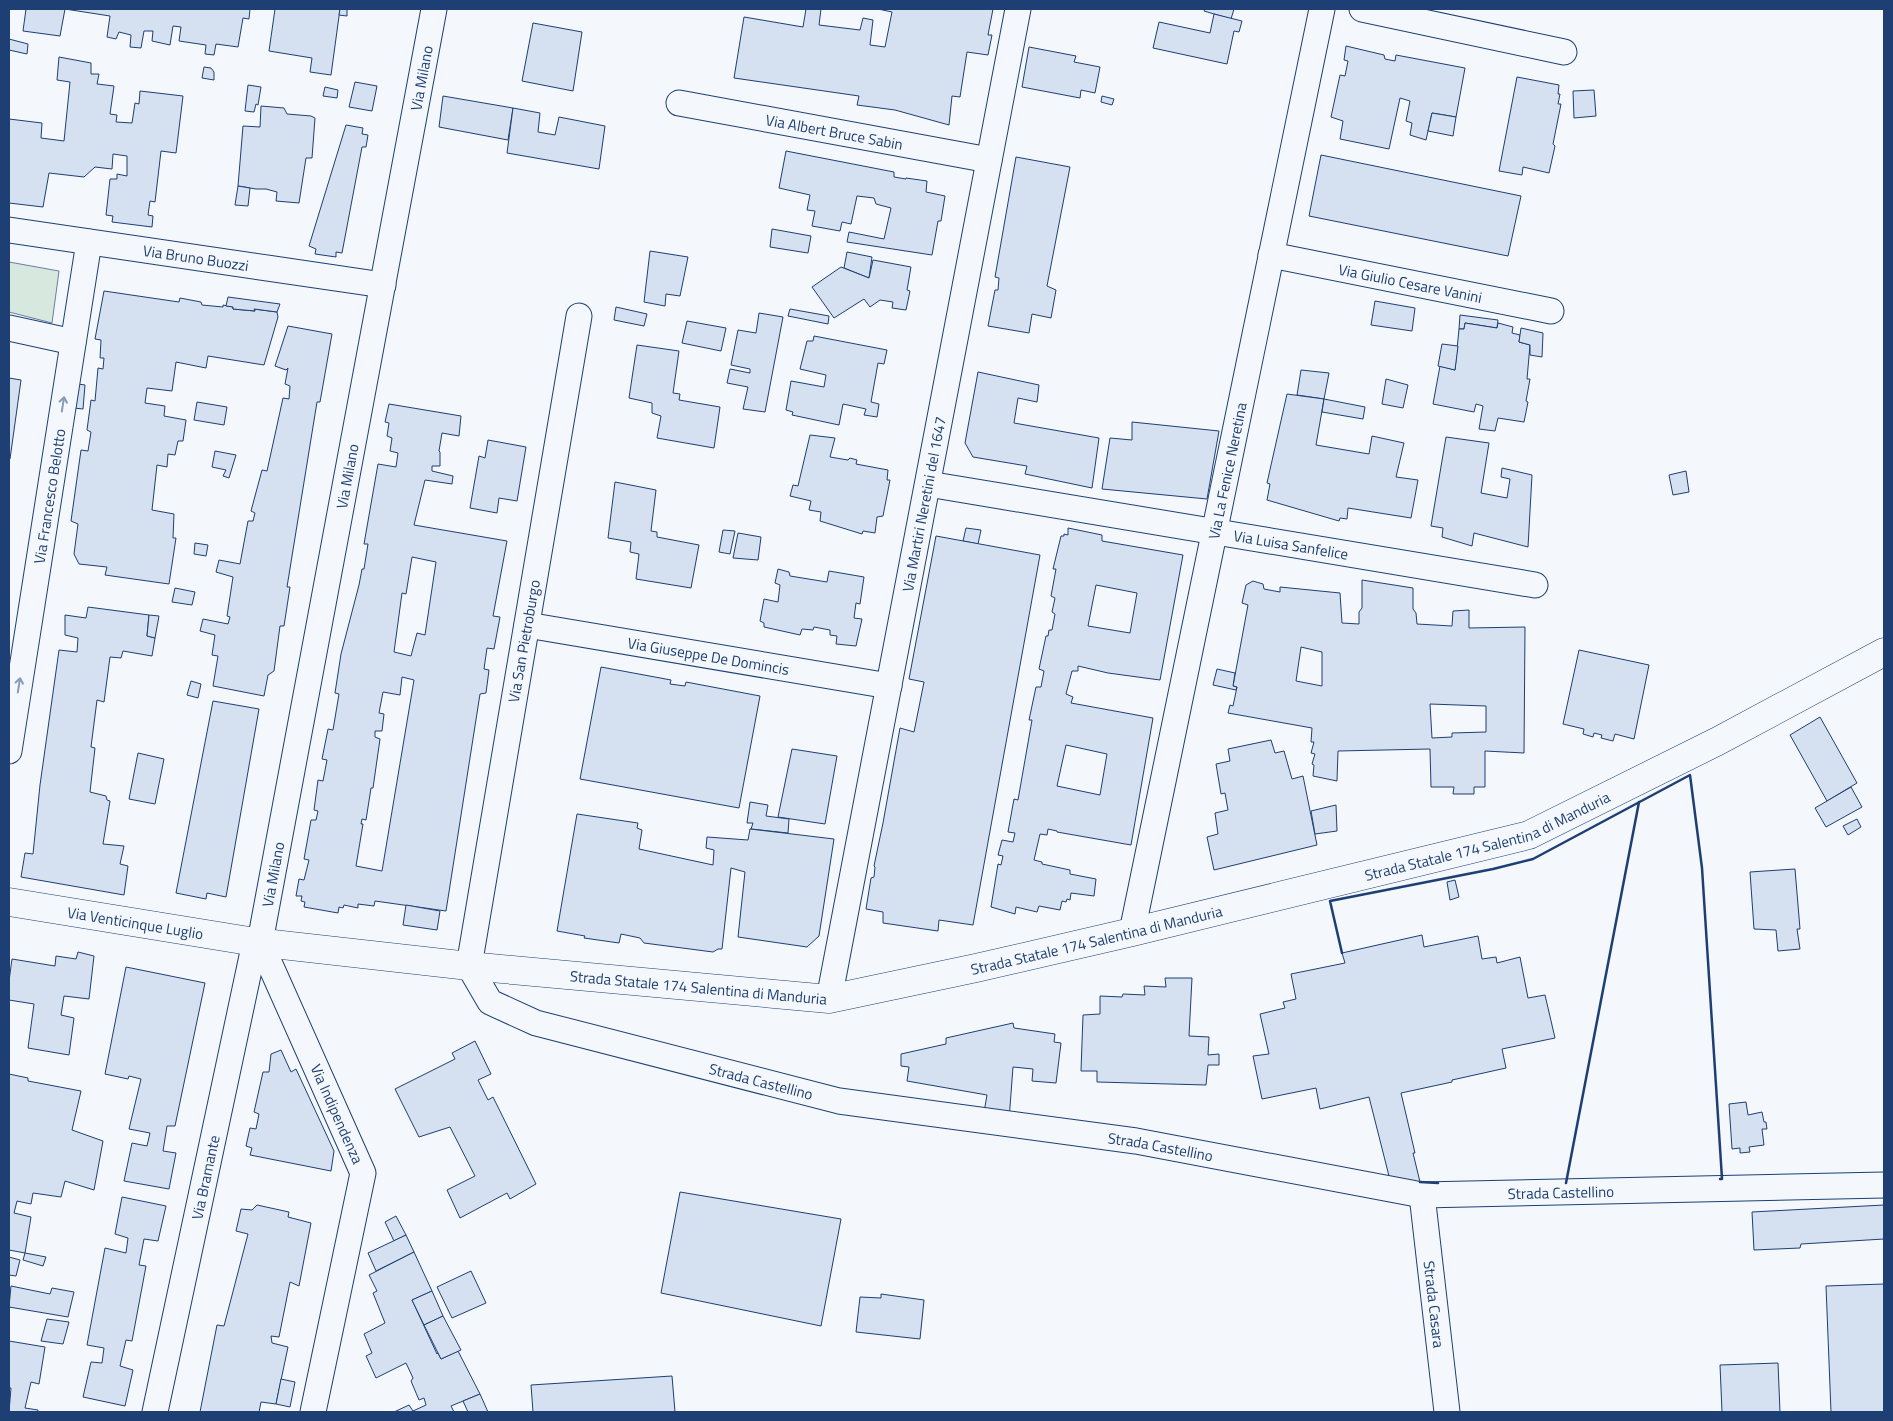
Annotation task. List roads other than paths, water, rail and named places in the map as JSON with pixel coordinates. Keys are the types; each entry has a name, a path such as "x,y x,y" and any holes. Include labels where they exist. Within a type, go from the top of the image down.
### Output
{"main road":[{"name":"Strada Statale 174 Salentina di Manduria","path":"257,942 469,966 829,999 1132,932 1529,835 1718,741 1884,652"},
{"name":"Via Venticinque Luglio","path":"9,902 257,942"}],"street":[{"name":"Via Milano","path":"257,942 434,9"},
{"name":"Via Martiri Neretini del 1647","path":"829,999 1018,9"},
{"name":"Via La Fenice Neretina","path":"1132,932 1322,9"},
{"path":"1362,9 1564,52"},
{"name":"Via Albert Bruce Sabin","path":"679,104 989,160"},
{"name":"Via Bruno Buozzi","path":"9,230 383,285"},
{"name":"Via Francesco Belotto","path":"9,751 89,242"},
{"name":"Via Giulio Cesare Vanini","path":"1271,255 1551,311"},
{"name":"Via San Pietroburgo","path":"469,966 579,316"},
{"path":"9,328 72,342"},
{"name":"Via Luisa Sanfelice","path":"928,484 1535,585"},
{"name":"Via Giuseppe De Domincis","path":"527,625 889,686"},
{"name":"Via Bramante","path":"156,1412 257,942"},
{"name":"Via Indipendenza","path":"257,942 363,1173 313,1412"},
{"name":"Strada Castellino","path":"469,966 490,1002 536,1023 838,1101 1136,1140 1422,1195 1884,1185"},
{"name":"Strada Casara","path":"1422,1195 1447,1412"}]}
